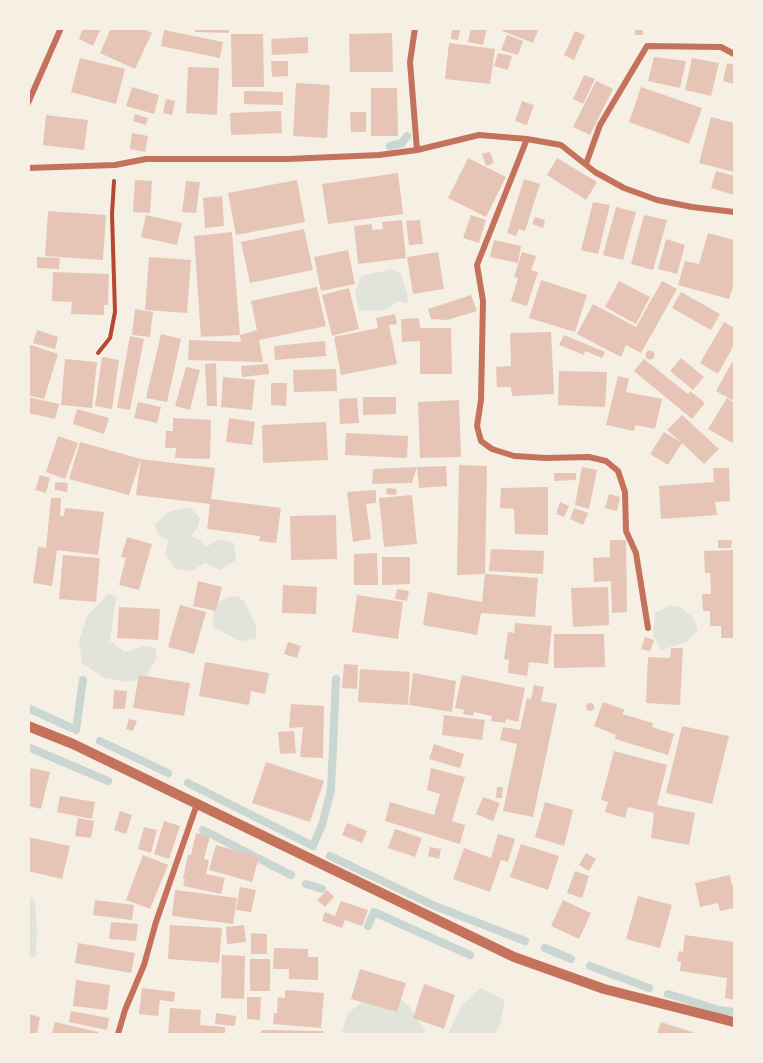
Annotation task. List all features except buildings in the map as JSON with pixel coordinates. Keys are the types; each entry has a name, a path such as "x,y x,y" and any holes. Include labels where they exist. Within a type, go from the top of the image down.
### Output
{"street":[{"path":"28,103 61,28"},
{"path":"415,28 410,62 417,150"},
{"path":"586,164 600,125 647,46 721,47 735,54"},
{"path":"28,168 115,165 146,159 288,159 379,155 417,150 479,135 527,139 561,145 624,188 657,200 735,212"},
{"path":"527,139 477,265 483,301 481,400 477,426 481,441 492,449 514,456 589,457 606,461 618,471 625,492 626,531 636,553 648,628"},
{"path":"28,726 73,744 514,957 604,989 735,1022"},
{"path":"118,1035 125,1010 144,965 196,804"}],"path":[{"path":"98,353 110,338 115,312 112,214 115,165"}],"shaded area":[{"path":"392,269 401,273 408,297 407,304 398,301 386,310 359,311 355,292 361,276"},
{"path":"190,507 200,518 198,527 191,536 202,541 206,547 219,539 234,543 236,560 220,570 205,563 191,571 175,569 165,553 168,540 158,535 155,524 169,512"},
{"path":"109,593 116,597 110,641 125,652 145,646 156,648 156,660 144,679 126,682 104,678 82,663 79,641 87,616"},
{"path":"237,596 244,601 256,626 256,639 240,641 213,627 213,605 228,597"},
{"path":"671,605 680,607 693,617 698,630 687,642 661,650 653,635 655,613"},
{"path":"29,896 35,901 37,930 36,956 29,959"},
{"path":"481,988 505,1000 500,1026 494,1034 448,1034 461,1006"},
{"path":"376,992 394,994 409,1006 427,1034 341,1034 348,1013"}],"waterway":[{"path":"390,146 402,143 407,136"},
{"path":"188,783 313,846 322,825 331,790 336,679"},
{"path":"28,708 76,730 83,680"},
{"path":"100,741 168,773"},
{"path":"28,747 108,781"},
{"path":"203,830 291,875"},
{"path":"330,856 435,906 525,941"},
{"path":"306,884 322,889"},
{"path":"368,926 374,912 470,955"},
{"path":"545,948 571,959"},
{"path":"590,966 649,988"},
{"path":"668,994 719,1010 734,1012"}]}
